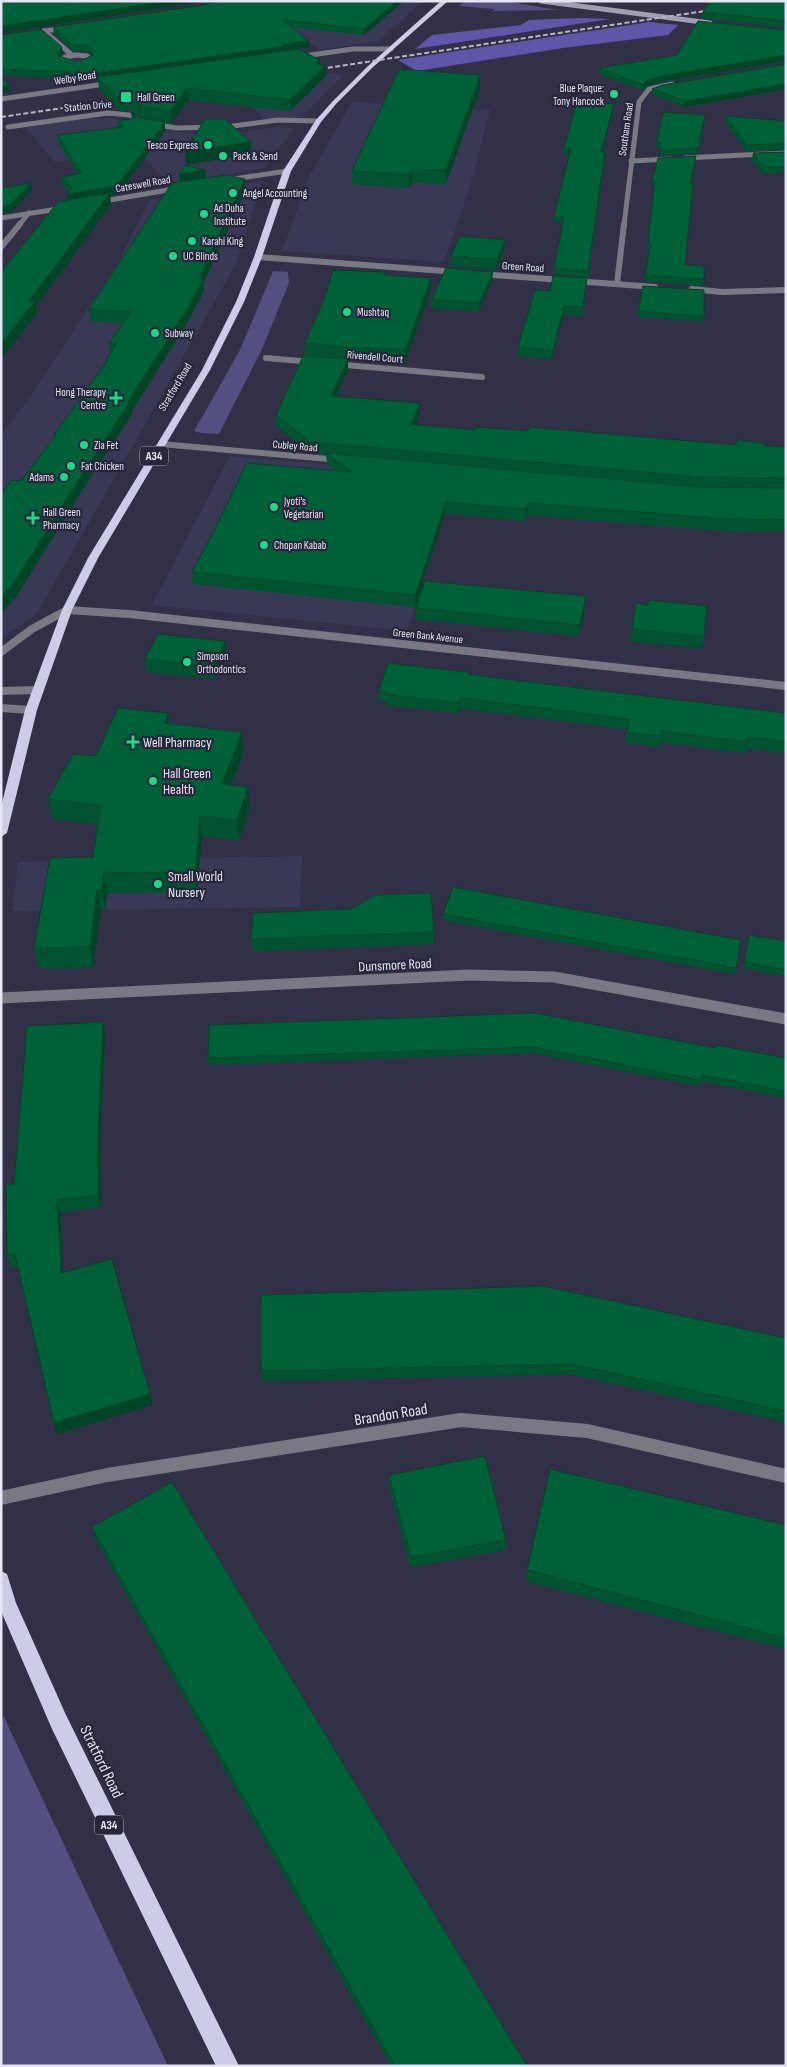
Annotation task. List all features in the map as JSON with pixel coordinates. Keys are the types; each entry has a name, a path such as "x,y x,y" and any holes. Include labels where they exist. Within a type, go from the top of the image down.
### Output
{"highway":[{"name":"Stratford Road","path":"1,833 31,710 67,610 93,558 206,370 240,302 258,258 287,171 318,121 370,67 445,1"},
{"name":"Stratford Road","path":"1,1580 7,1602 60,1722 228,2066"}],"main road":[{"path":"541,1 628,14 718,24"}],"street":[{"path":"27,33 73,27"},
{"path":"44,31 72,55 84,55 90,59 75,63 63,60 72,55"},
{"path":"294,57 353,49 389,50"},
{"name":"Welby Road","path":"1,99 117,82"},
{"name":"Southam Road","path":"617,284 639,102 641,96 649,89 679,83"},
{"name":"Station Drive","path":"8,126 108,113 129,116 143,122 164,127 197,129 278,120 318,121"},
{"path":"631,161 786,153"},
{"path":"219,182 287,171"},
{"name":"Cateswell Road","path":"96,202 190,186"},
{"path":"1,218 67,207"},
{"path":"1,247 29,214"},
{"name":"Green Road","path":"258,258 665,287"},
{"path":"684,289 722,292 786,290"},
{"path":"266,358 315,362"},
{"name":"Rivendell Court","path":"325,363 482,377"},
{"name":"Cubley Road","path":"162,444 347,461"},
{"path":"1,652 32,629 67,610"},
{"name":"Green Bank Avenue","path":"67,610 129,614 786,686"},
{"path":"1,691 39,690"},
{"path":"1,708 31,710"},
{"name":"Dunsmore Road","path":"1,998 469,975 554,977 786,1019"},
{"name":"Brandon Road","path":"1,1498 107,1475 461,1420 588,1431 786,1476"}],"shaded area":[{"path":"327,1 423,1 379,41 320,50 303,38 279,31"},
{"path":"465,1 505,1 557,10 494,11 494,9 459,6"},
{"path":"610,19 415,49 432,35 521,25 529,20"},
{"path":"650,22 678,25 668,35 563,48 417,71 398,60"},
{"path":"333,73 343,75 302,117 266,119 228,90"},
{"path":"352,102 490,110 470,187 444,262 282,251 310,175"},
{"path":"113,118 143,127 197,134 189,141 276,127 294,128 265,168 169,184 136,149 55,162 25,127 84,119"},
{"path":"262,181 237,262 38,612 1,640 1,436 30,397 119,261 150,200"},
{"path":"273,271 288,272 289,283 262,349 219,434 194,431 240,350"},
{"path":"230,456 349,466 432,554 407,631 152,605"},
{"name":"Small World Nursery","path":"302,856 300,907 12,911 18,862"},
{"path":"4,1717 168,2066 1,2066 1,1718"}],"building":[{"path":"1,1 97,2 170,1 1,26"},
{"path":"218,1 397,1 364,29 283,20 309,41 281,44 286,46 90,74 1,69 1,35 41,29 62,47 58,53 59,56 77,62 92,56 93,50 87,45 73,45 53,27 203,5"},
{"path":"710,1 786,1 786,21 703,12"},
{"path":"698,21 786,30 786,55 661,76 646,81 643,85 599,68 677,55"},
{"path":"299,49 320,60 316,64 326,65 290,100 187,88 170,111 143,106 119,98 97,77"},
{"path":"786,64 786,84 685,101 652,89 663,85"},
{"path":"399,69 480,75 446,170 412,169 409,174 352,171"},
{"path":"1,77 10,85 1,87"},
{"path":"577,102 614,104 601,152 605,152 588,271 554,268 564,217 554,217 571,148 564,148"},
{"path":"663,112 705,115 698,148 660,150 662,143 657,142"},
{"path":"131,113 141,118 165,122 117,186 67,194 72,187 61,177 82,173 57,135 123,127 118,121 136,118"},
{"path":"726,116 786,121 786,143 747,145"},
{"path":"205,119 225,119 251,142 185,152"},
{"path":"786,152 786,167 763,167 753,153"},
{"path":"696,156 690,184 693,184 685,265 704,266 704,279 645,275 651,243 649,243 649,231 655,181 652,181 658,158"},
{"path":"185,165 205,170 179,174"},
{"path":"226,175 245,179 199,279 203,280 186,311 128,402 130,402 13,584 1,597 1,494 12,480 21,481 56,435 54,435 108,360 106,360 117,343 109,343 131,312 89,309 172,183"},
{"path":"31,183 10,205 1,207 1,188"},
{"path":"110,193 29,301 35,301 1,344 1,272 58,202"},
{"path":"460,236 505,240 497,259 451,256"},
{"path":"446,268 493,272 479,303 432,299"},
{"path":"333,270 385,272 384,275 431,278 405,350 352,348 305,343 324,300"},
{"path":"553,276 587,278 583,307 564,306 553,350 518,347 535,290 550,291"},
{"path":"643,286 704,290 704,316 638,311"},
{"path":"303,356 348,359 331,396 420,403 411,424 475,430 476,427 528,431 529,427 737,445 737,440 765,443 764,446 786,447 786,478 700,477 311,442 276,415"},
{"path":"326,453 699,487 786,488 786,520 729,519 528,503 526,509 446,502 415,595 192,572 247,463 352,472"},
{"path":"425,581 586,596 580,625 416,608"},
{"path":"649,600 707,606 704,636 632,629 636,603 648,605"},
{"path":"158,634 225,641 214,667 145,659"},
{"path":"388,663 786,713 786,742 748,737 747,742 661,731 660,736 627,732 629,719 461,698 459,703 386,694 387,691 379,690"},
{"path":"118,708 168,713 164,723 242,732 222,784 248,787 237,820 200,816 195,872 104,873 102,890 97,890 90,947 34,948 50,858 93,857 101,805 48,799 73,754 96,756"},
{"path":"453,887 741,940 736,968 443,914"},
{"path":"431,893 434,932 251,939 253,913 351,909 375,895"},
{"path":"749,935 786,941 786,970 744,962"},
{"path":"535,1013 716,1048 716,1045 786,1058 786,1091 702,1075 701,1080 534,1047 208,1058 209,1025"},
{"path":"103,1022 98,1130 98,1195 57,1200 61,1273 112,1259 150,1394 54,1423 15,1254 7,1255 6,1185 14,1184 27,1026"},
{"path":"543,1286 786,1338 786,1411 572,1364 261,1371 261,1295"},
{"path":"485,1456 506,1540 411,1557 389,1475"},
{"path":"550,1469 786,1525 786,1638 527,1570"},
{"path":"172,1482 527,2066 395,2066 92,1527"}],"railway":[{"path":"313,70 718,9"},
{"path":"1,117 125,99"}],"place":[{"name":"Blue Plaque: Tony Hancock","path":"614,94"},
{"name":"Hall Green","path":"126,97"},
{"name":"Tesco Express","path":"208,145"},
{"name":"Pack & Send","path":"223,156"},
{"name":"Angel Accounting","path":"233,193"},
{"name":"Ad Duha Institute","path":"204,214"},
{"name":"Karahi King","path":"192,241"},
{"name":"UC Blinds","path":"173,256"},
{"name":"Mushtaq","path":"347,312"},
{"name":"Subway","path":"155,333"},
{"name":"Hong Therapy Centre","path":"116,398"},
{"name":"Zia Fet","path":"84,445"},
{"name":"Fat Chicken","path":"71,466"},
{"name":"Adams","path":"64,477"},
{"name":"Jyoti's Vegetarian","path":"274,507"},
{"name":"Hall Green Pharmacy","path":"33,518"},
{"name":"Chopan Kabab","path":"264,545"},
{"name":"Simpson Orthodontics","path":"187,662"},
{"name":"Well Pharmacy","path":"133,742"},
{"name":"Hall Green Health","path":"153,781"},
{"name":"Small World Nursery","path":"158,884"}]}
